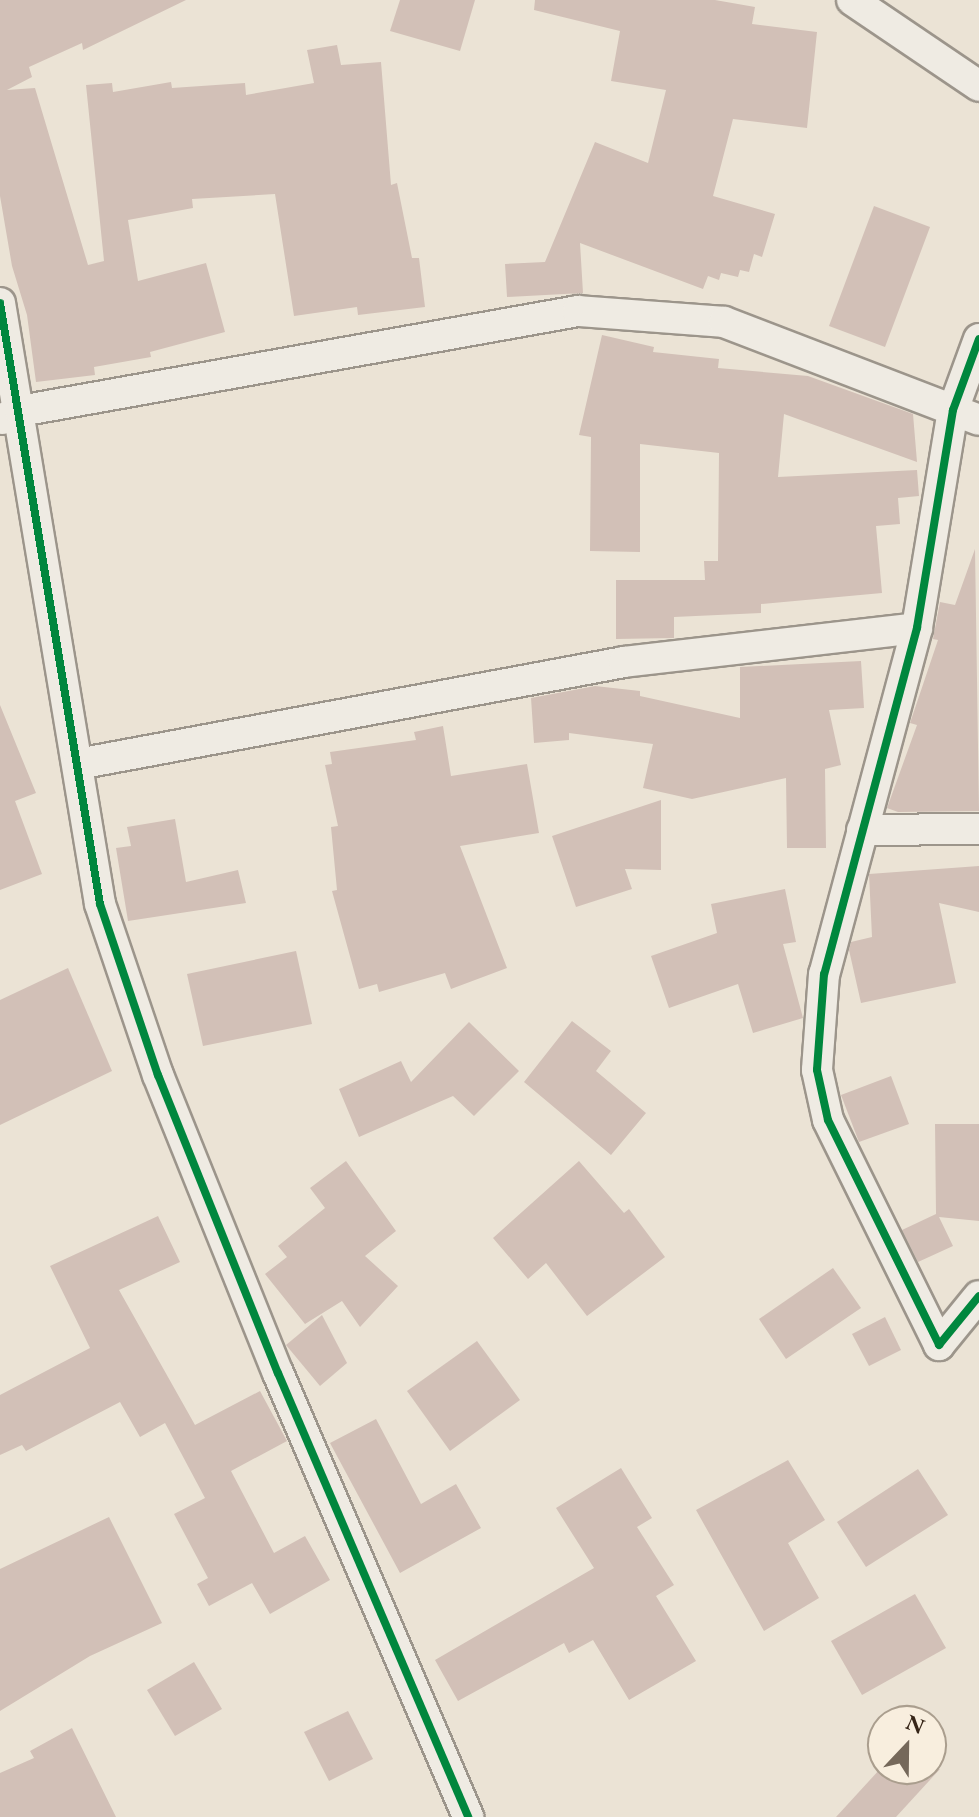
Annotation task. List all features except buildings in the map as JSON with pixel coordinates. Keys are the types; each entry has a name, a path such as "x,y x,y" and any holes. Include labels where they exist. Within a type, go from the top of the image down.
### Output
{"street":[{"path":"852,0 979,86"},
{"path":"0,303 10,416 78,764 100,904 158,1075 388,1639 468,1817"},
{"path":"10,416 578,311 724,322 966,415"},
{"path":"979,339 966,415 917,628 824,974 817,1070 828,1120 939,1345 979,1296"},
{"path":"78,764 624,662 917,628"},
{"path":"862,830 979,829"}],"cycle path":[{"path":"0,303 100,904 158,1075 278,1373 468,1817"},
{"path":"979,339 953,410 917,628 824,974 817,1070 828,1120 939,1345 979,1296"}]}
